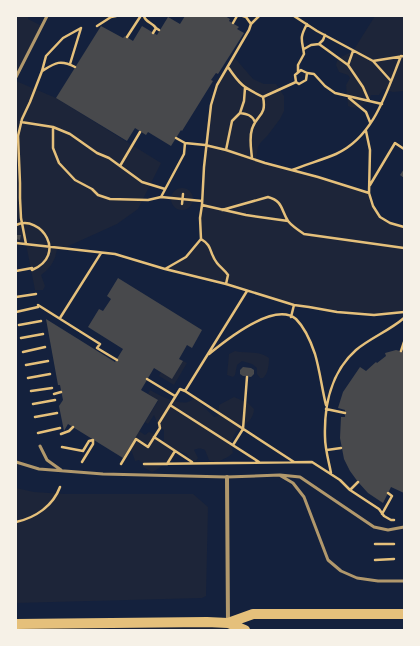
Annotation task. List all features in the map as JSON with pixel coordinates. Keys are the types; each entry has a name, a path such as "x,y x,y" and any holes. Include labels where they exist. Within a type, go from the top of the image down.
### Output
{"main road":[{"path":"228,627 253,614 404,614"},
{"path":"16,624 207,622 245,630"}],"street":[{"path":"227,477 228,627"}],"lane":[{"path":"16,77 48,16"},
{"path":"40,446 47,460 61,470"},
{"path":"16,462 39,469 103,474 300,477 374,527 388,530 404,527"},
{"path":"280,476 293,483 304,497 328,560 340,571 357,578 378,581 404,581"}],"path":[{"path":"97,26 111,17 116,16"},
{"path":"127,37 138,16 144,17 159,30"},
{"path":"233,23 237,16"},
{"path":"245,16 251,24"},
{"path":"165,269 186,257 201,238 200,218 205,145 211,105 217,85 238,50 251,24 259,16"},
{"path":"294,16 353,51 373,61 391,81"},
{"path":"296,82 295,75 298,73 298,64 304,54 304,49 301,42 306,24"},
{"path":"26,244 22,223 20,198 18,136 21,122 42,71 46,56 63,38 81,28 70,64"},
{"path":"154,33 156,28"},
{"path":"320,44 325,35"},
{"path":"304,49 311,45 320,44 348,65 363,87 369,101"},
{"path":"348,65 353,51"},
{"path":"373,61 402,56"},
{"path":"292,170 337,154 350,146 366,130 382,104 402,56"},
{"path":"42,71 54,63 60,62 70,64 75,67"},
{"path":"228,67 238,82 245,88 263,96 296,82 299,84 306,80 307,73"},
{"path":"298,73 301,70 314,74 325,86 335,93 382,104"},
{"path":"226,150 232,121 240,113 244,101 245,88"},
{"path":"252,158 250,138 255,122 262,114 264,105 263,96"},
{"path":"347,97 366,112 371,122"},
{"path":"240,113 250,116 255,122"},
{"path":"21,122 53,127 70,134 97,153 109,158 142,182 165,189"},
{"path":"53,127 53,148 59,163 75,180 92,189 98,195 110,199 148,200 161,197 202,201"},
{"path":"366,130 370,150 369,193 373,206 380,217 404,227"},
{"path":"120,166 140,132"},
{"path":"176,138 185,143 205,145 226,150 265,163 369,193"},
{"path":"161,197 184,154 185,143"},
{"path":"370,185 395,143 404,149"},
{"path":"182,204 183,194"},
{"path":"222,210 268,197 279,202 288,221 304,234 404,248"},
{"path":"202,205 246,215 288,221"},
{"path":"16,225 22,223 37,227 43,232 50,246 47,257 39,267 16,271"},
{"path":"201,238 210,247 216,262 228,275 226,284"},
{"path":"16,243 115,254 294,304 337,312 374,315 404,312"},
{"path":"60,318 101,253"},
{"path":"185,392 247,291"},
{"path":"16,297 36,294"},
{"path":"291,316 294,304"},
{"path":"16,312 38,306 60,318 100,344 97,348 116,360"},
{"path":"207,355 234,333 260,319 279,314 291,316 296,319 309,339 315,355 326,407"},
{"path":"331,473 325,438 326,407 330,387 346,360 363,344 404,318"},
{"path":"19,325 41,321"},
{"path":"21,338 43,334"},
{"path":"401,351 404,342"},
{"path":"23,352 45,347"},
{"path":"26,365 48,361"},
{"path":"28,378 50,374"},
{"path":"233,445 244,429 247,377"},
{"path":"147,379 175,396"},
{"path":"30,392 52,388"},
{"path":"121,464 136,440 148,447 160,428 159,423 180,389 294,462"},
{"path":"54,394 61,392"},
{"path":"33,404 55,400"},
{"path":"170,405 259,462"},
{"path":"326,407 345,413"},
{"path":"35,417 57,413"},
{"path":"61,434 69,431 73,427"},
{"path":"38,433 60,428"},
{"path":"154,437 193,463"},
{"path":"62,447 83,451 89,441 93,440 93,444 82,462"},
{"path":"327,450 341,448"},
{"path":"167,464 174,451"},
{"path":"350,490 358,482"},
{"path":"16,522 35,515 49,505 56,497 60,487"},
{"path":"382,514 392,496 388,493"},
{"path":"375,544 394,544"},
{"path":"375,560 394,559"}],"shaded area":[{"path":"16,16 28,16 28,19 42,26 16,77"},
{"path":"375,16 404,16 404,91 393,92 383,89 379,95 371,95 369,101 359,107 351,107 348,106 346,85 350,78 348,75 339,72 336,65 337,61 341,57 353,51"},
{"path":"234,57 253,79 264,84 276,84 284,96 284,111 280,119 258,147 256,159 369,193 374,207 380,216 390,222 404,227 404,312 359,314 314,308 165,269 186,257 201,239 200,218 205,145 211,105 217,85"},
{"path":"16,81 56,98 161,163 138,209 117,224 64,248 57,248 52,263 41,275 45,286 43,290 35,290 26,244 16,243"},
{"path":"182,188 190,191 193,199 190,207 182,210 174,207 171,199 174,191"},
{"path":"235,351 257,353 269,358 268,369 265,376 260,378 257,374 257,368 252,364 242,361 237,365 235,375 233,377 227,375 229,354"},
{"path":"183,361 187,363 174,385 159,376 161,372 172,378"},
{"path":"150,390 163,397 184,403 191,401 196,397 214,417 218,416 219,405 234,397 248,403 254,409 253,415 248,422 237,430 232,441 233,453 226,458 213,464 209,460 205,450 198,449 194,450 198,458 195,462 191,461 187,454 172,449 175,455 172,461 152,472 143,467 143,464 139,460 135,461 128,446 139,431 145,435 149,432 154,434 155,438 160,443 164,444 164,430 158,424 154,415 148,424 145,422 158,401 148,394"},
{"path":"16,488 34,492 65,494 193,494 208,507 206,596 202,598 16,603"},
{"path":"228,623 228,630 16,630 16,625"}],"building":[{"path":"185,16 225,16 230,19 229,21 239,27 237,29 244,33 218,74 216,73 211,80 213,81 171,146 148,132 146,135 135,128 127,141 56,98 101,26 123,38 125,36 133,41 142,26 157,35 168,17 180,24"},
{"path":"404,169 404,178 400,175"},
{"path":"16,235 21,235 20,240 16,239"},
{"path":"118,278 202,330 192,348 187,345 179,359 183,361 172,379 154,368 141,390 158,400 123,458 68,424 64,431 59,406 63,400 60,385 58,385 46,319 115,362 123,349 88,327 99,309 103,311 111,299 107,296"},
{"path":"396,350 404,352 404,493 391,487 383,503 368,493 358,482 344,459 340,438 341,417 345,417 345,410 338,408 343,392 360,367 366,371 386,356 385,353"},
{"path":"243,367 251,368 254,370 254,374 251,377 243,376 240,374 240,370"}]}
